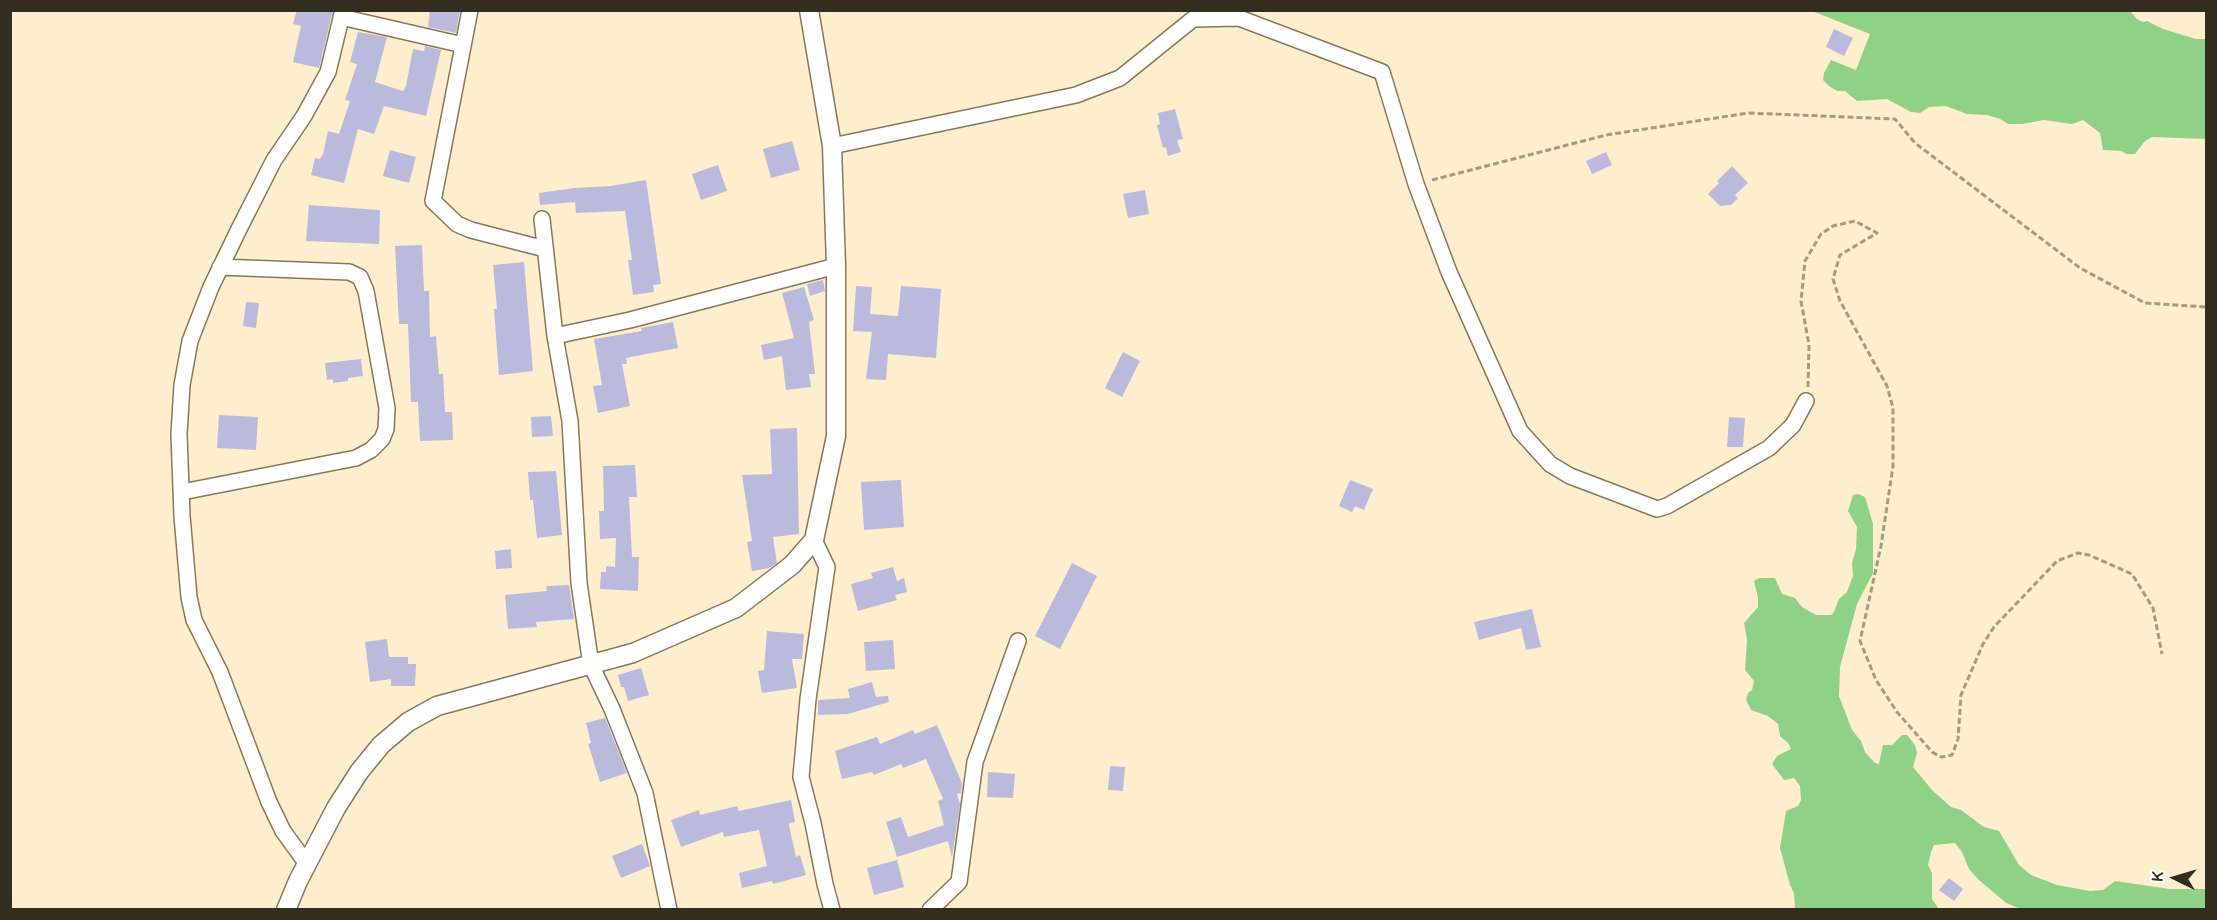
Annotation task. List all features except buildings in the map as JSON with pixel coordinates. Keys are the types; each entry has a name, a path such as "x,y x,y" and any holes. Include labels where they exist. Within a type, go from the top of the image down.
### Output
{"street":[{"path":"470,10 433,201 457,224 471,230 545,249"},
{"path":"286,909 336,808 359,772 381,745 408,722 437,706 633,653 736,608 792,565 814,540 836,436 836,267 831,147 809,10"},
{"path":"307,864 283,831 269,802 220,672 194,620 189,597 179,434 184,374 190,341 220,267 274,160 304,116 328,72 342,14 463,45"},
{"path":"831,147 1076,95 1120,78 1193,19 1239,18 1382,72 1416,184 1449,272 1520,431 1550,464 1570,476 1657,508 1667,506 1769,448 1793,425 1806,401"},
{"path":"542,219 555,336 570,421 579,583 591,665 612,710 645,794 669,909"},
{"path":"182,492 356,458 371,450 382,440 386,429 387,408 366,291 360,277 349,272 220,267"},
{"path":"555,336 630,320 836,267"},
{"path":"814,540 827,567 808,699 801,777 832,909"},
{"path":"930,909 959,882 975,762 1018,641"}],"path":[{"path":"1416,184 1606,135 1748,113 1895,119 1915,143 2080,268 2145,303 2206,308"},
{"path":"1806,401 1809,381 1809,345 1801,301 1805,261 1821,234 1833,226 1855,221 1876,233 1840,255 1833,279 1840,300 1887,386 1893,408 1893,466 1881,546 1860,641 1876,680 1897,712 1932,752 1941,757 1952,755 1958,739 1961,695 1983,644 1994,627 2057,561 2078,553 2089,555 2132,574 2153,608 2162,654"}],"green space":[{"path":"1812,11 2130,11 2143,22 2147,21 2163,29 2196,39 2206,39 2206,139 2152,137 2145,141 2135,154 2127,154 2121,151 2103,150 2100,133 2083,120 2072,124 2044,120 2008,124 1987,115 1967,114 1946,106 1929,107 1920,113 1911,112 1887,99 1857,101 1845,91 1837,91 1829,86 1823,80 1824,73 1831,60 1856,70 1870,34"},
{"path":"1858,494 1865,497 1873,524 1873,573 1857,604 1840,667 1839,696 1852,730 1861,741 1865,752 1875,763 1879,764 1883,745 1892,745 1902,735 1907,735 1915,745 1917,753 1913,767 1933,791 1951,807 1961,810 1984,827 1999,831 2019,865 2031,875 2057,885 2090,891 2103,890 2115,881 2170,889 2206,889 2206,909 2021,909 2006,903 1979,880 1969,869 1962,852 1955,843 1934,845 1931,852 1928,865 1932,873 1932,899 1939,909 1795,908 1794,893 1780,848 1786,811 1798,806 1801,800 1800,786 1794,778 1784,780 1772,764 1777,756 1791,749 1780,736 1778,724 1768,716 1751,710 1746,700 1754,681 1745,670 1747,640 1744,623 1758,607 1754,581 1759,578 1775,578 1782,594 1795,598 1802,607 1816,615 1831,615 1834,612 1839,599 1847,592 1853,576 1852,563 1856,549 1857,527 1848,511 1853,495"}]}
